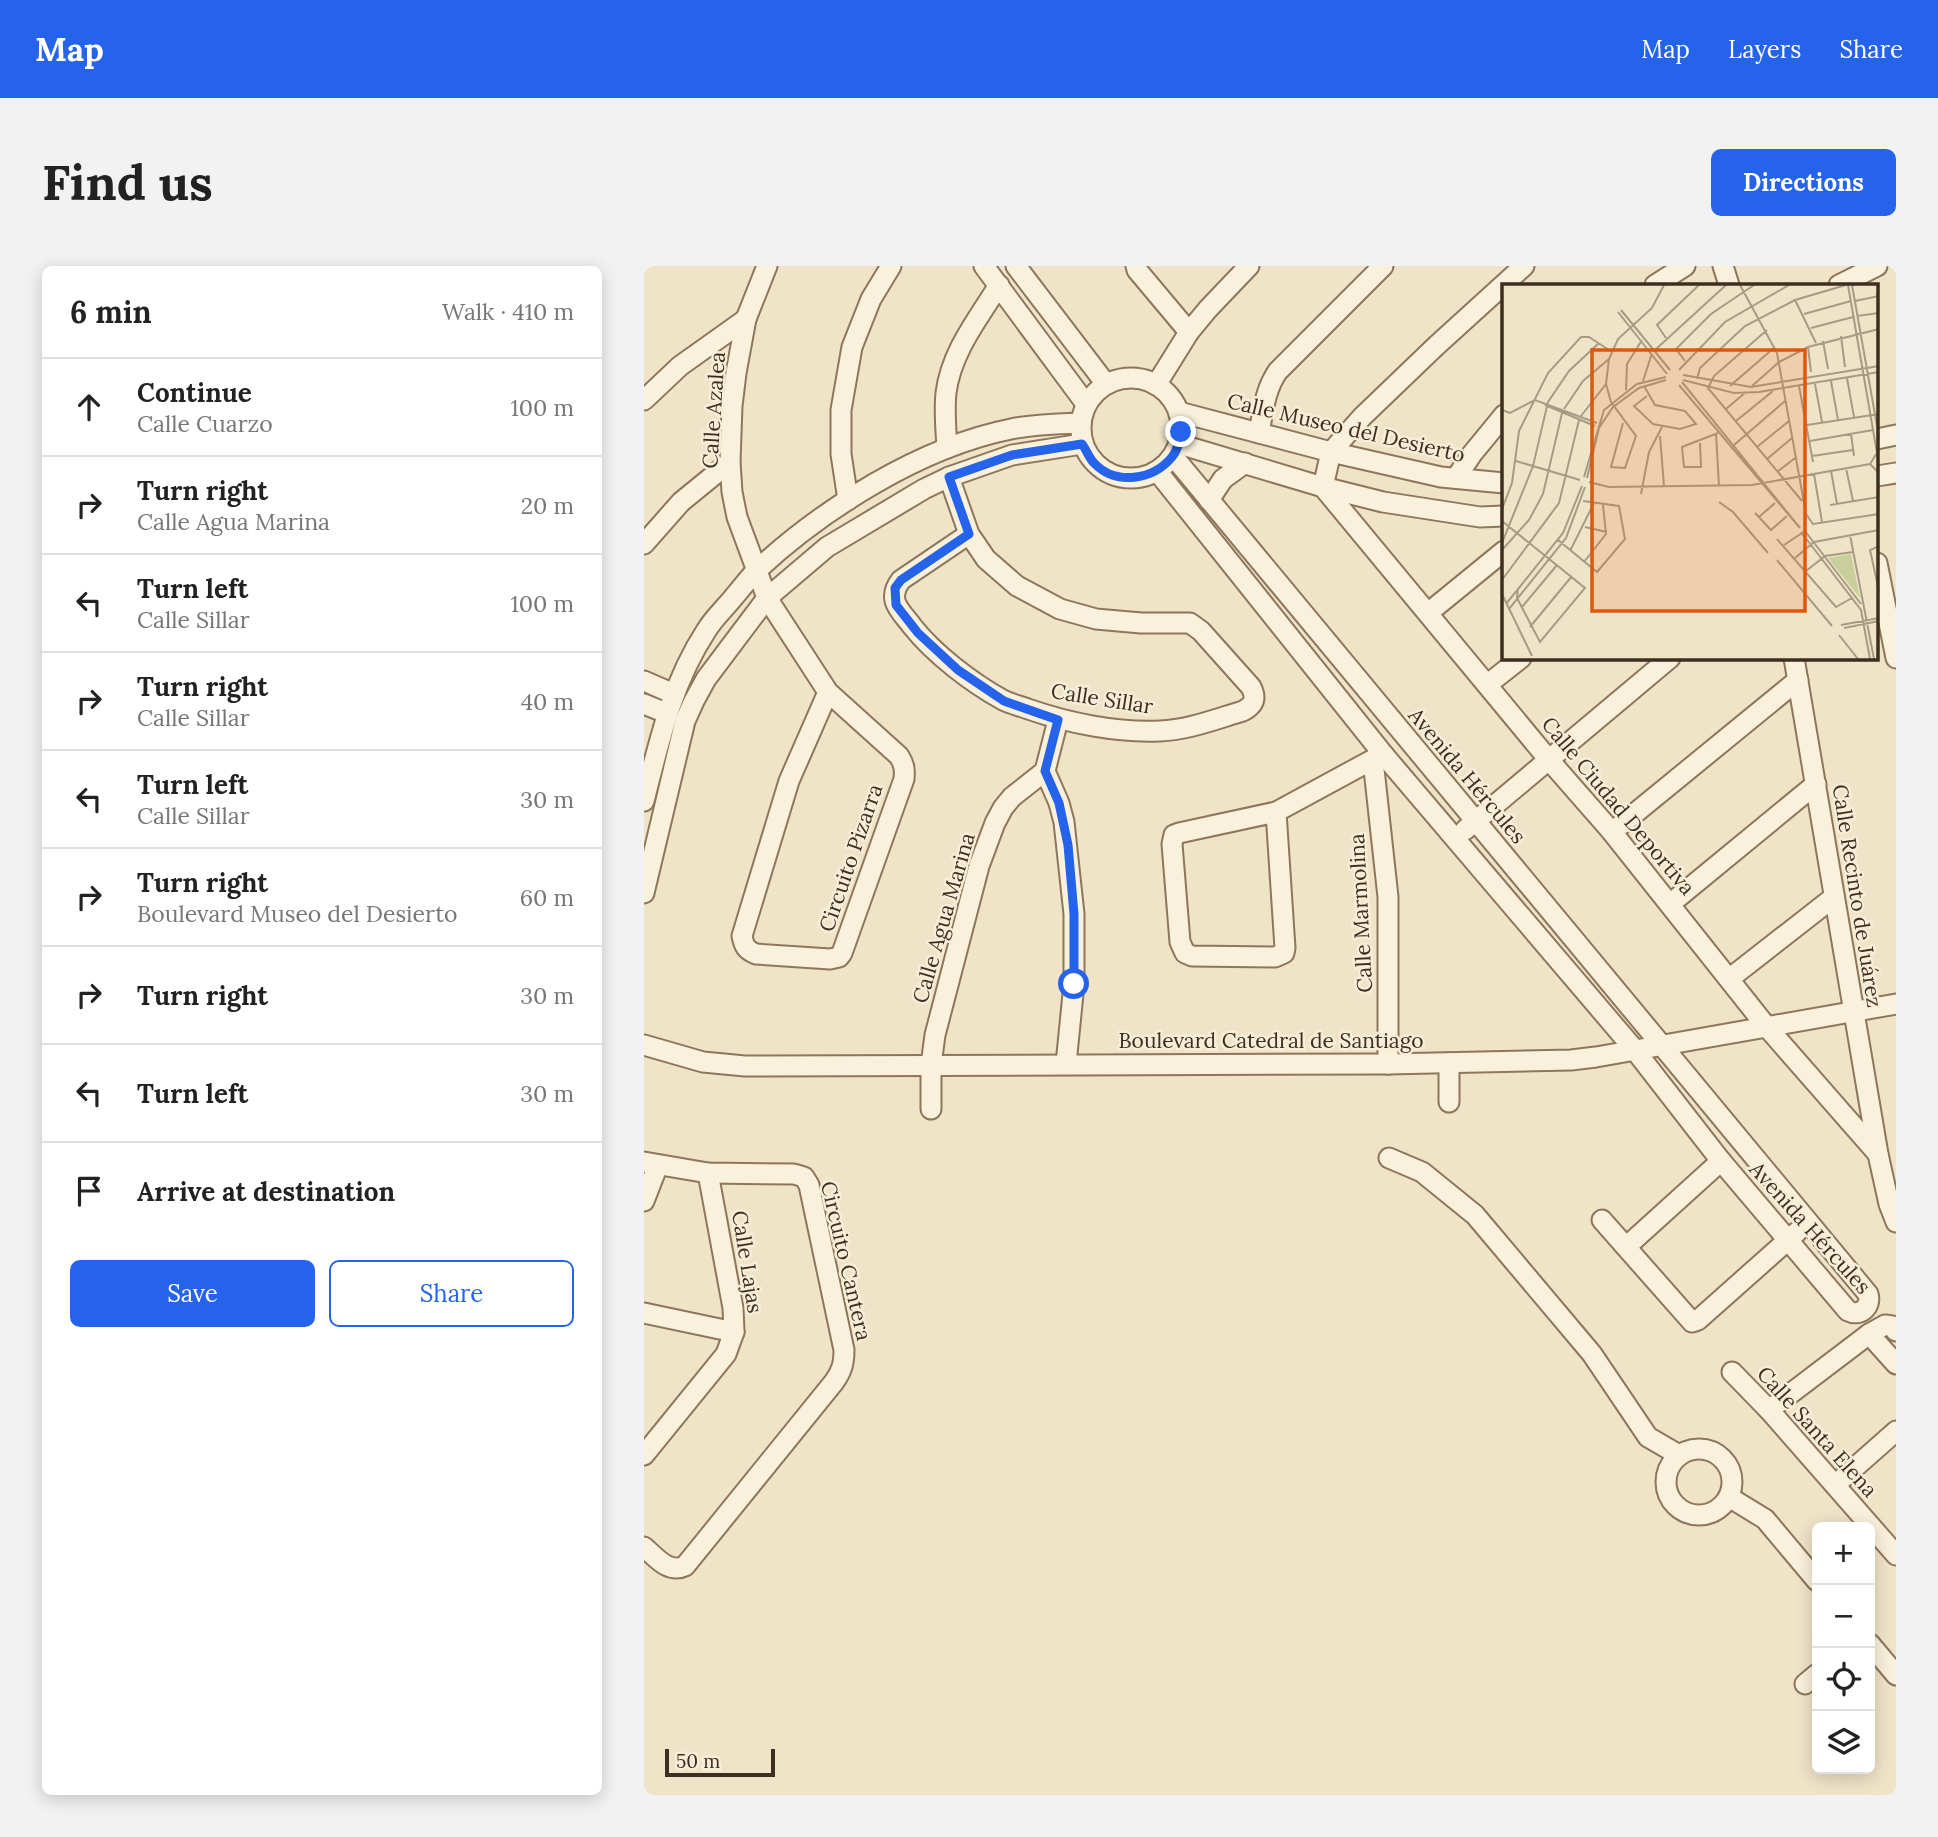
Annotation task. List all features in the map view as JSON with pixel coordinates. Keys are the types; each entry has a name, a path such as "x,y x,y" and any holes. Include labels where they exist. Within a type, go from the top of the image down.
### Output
{"street":[{"path":"744,266 764,272"},
{"path":"848,500 841,454 841,410 852,347 871,299 891,266"},
{"path":"984,266 1086,404"},
{"path":"1016,266 1106,384"},
{"path":"1136,266 1189,332"},
{"path":"1156,384 1189,332 1249,266"},
{"path":"1259,433 1268,390 1278,371 1383,266"},
{"path":"1505,284 1524,266"},
{"path":"1657,284 1685,266"},
{"path":"1723,266 1729,284"},
{"path":"1841,284 1877,266"},
{"name":"Calle Azalea","path":"764,272 746,319 733,395 730,462 737,517 767,598"},
{"path":"947,448 946,391 951,369 960,347 999,285"},
{"path":"1323,487 1331,452 1362,417 1502,286"},
{"path":"644,400 680,366 746,319"},
{"path":"1118,379 1144,379 1156,384 1170,396 1179,412 1181,432 1176,450 1157,471 1135,478 1113,475 1094,463 1082,444 1080,423 1086,404 1106,384 1118,379"},
{"name":"Calle Museo del Desierto","path":"1179,412 1331,452 1441,477 1502,483"},
{"path":"1456,478 1502,417"},
{"path":"644,801 666,713 674,694 706,630 756,571 809,527 848,500 907,466 947,448 1008,429 1080,423"},
{"path":"1878,439 1896,435"},
{"path":"644,893 685,721 706,679 767,598 827,547 924,489 949,477 1012,455 1082,444"},
{"path":"1176,450 1245,463 1383,502 1480,517 1502,516"},
{"name":"Avenida Hércules","path":"1157,471 1378,757 1456,838 1634,1049 1721,1161 1848,1311 1859,1313 1866,1309 1869,1304 1868,1294 1243,542 1209,500 1176,450"},
{"path":"644,544 681,502 730,462"},
{"path":"1209,500 1223,479 1245,463"},
{"path":"1878,476 1896,473"},
{"name":"Calle Sillar","path":"949,477 969,534 986,559 1017,586 1060,609 1096,619 1140,623 1190,622 1251,687 1255,701 1243,711 1185,728 1160,731 1131,730 1058,720 1004,701 958,670 918,633 896,605 895,588 901,580 969,534"},
{"name":"Calle Ciudad Deportiva","path":"1323,487 1612,832 1766,1026 1878,1154"},
{"path":"1428,612 1502,553"},
{"path":"1878,568 1896,658"},
{"name":"Circuito Pizarra","path":"767,598 828,692 899,756 904,763 904,779 839,957 830,959 756,954 744,945 742,936 789,781 828,692"},
{"path":"1488,684 1518,660"},
{"path":"1456,838 1668,660"},
{"name":"Calle Recinto de Juárez","path":"1794,660 1878,1154 1889,1204 1896,1222"},
{"path":"1612,832 1798,680"},
{"path":"644,681 674,694"},
{"path":"644,704 666,713"},
{"path":"1058,720 1045,771 1064,822 1074,914 1074,984 1066,1065"},
{"path":"1276,812 1286,948 1284,953 1275,957 1192,956 1185,953 1180,942 1172,844 1174,835 1276,812 1378,757"},
{"name":"Calle Marmolina","path":"1378,757 1388,897 1388,1064"},
{"name":"Calle Agua Marina","path":"931,1109 931,1065 940,1010 972,890 995,823 1003,808 1012,797 1045,771"},
{"path":"1670,904 1816,784"},
{"path":"1729,979 1834,897"},
{"name":"Boulevard Catedral de Santiago","path":"644,1045 724,1065 1388,1064 1584,1059 1896,1003"},
{"path":"1449,1063 1449,1102"},
{"path":"1389,1158 1422,1172 1475,1215 1592,1354 1648,1437 1679,1455"},
{"path":"1626,1247 1721,1161"},
{"name":"Circuito Cantera","path":"644,1202 651,1163 708,1173 794,1174 804,1177 809,1185 844,1350 844,1363 834,1382 685,1566 673,1569 644,1547"},
{"name":"Calle Lajas","path":"644,1455 726,1354 734,1332 733,1308 708,1173"},
{"path":"1602,1220 1692,1322 1698,1320 1808,1222"},
{"path":"644,1313 734,1332"},
{"path":"1769,1410 1870,1334 1892,1328"},
{"path":"1870,1334 1896,1364"},
{"name":"Calle Santa Elena","path":"1732,1372 1769,1410 1896,1555"},
{"path":"1835,1485 1896,1431"},
{"path":"1698,1449 1709,1450 1719,1455 1727,1464 1732,1486 1729,1497 1722,1506 1702,1515 1690,1514 1672,1502 1665,1481 1667,1471 1679,1455 1698,1449"},
{"path":"1729,1497 1765,1518 1812,1575"},
{"path":"1873,1648 1896,1675"}],"route":[{"path":"1074,984 1074,914 1068,845 1059,803 1045,771 1058,720 1004,701 958,670 918,633 896,605 895,588 901,580 969,534 949,477 1012,455 1082,444 1094,463 1113,475 1135,478 1157,471 1173,456 1181,432"}]}
